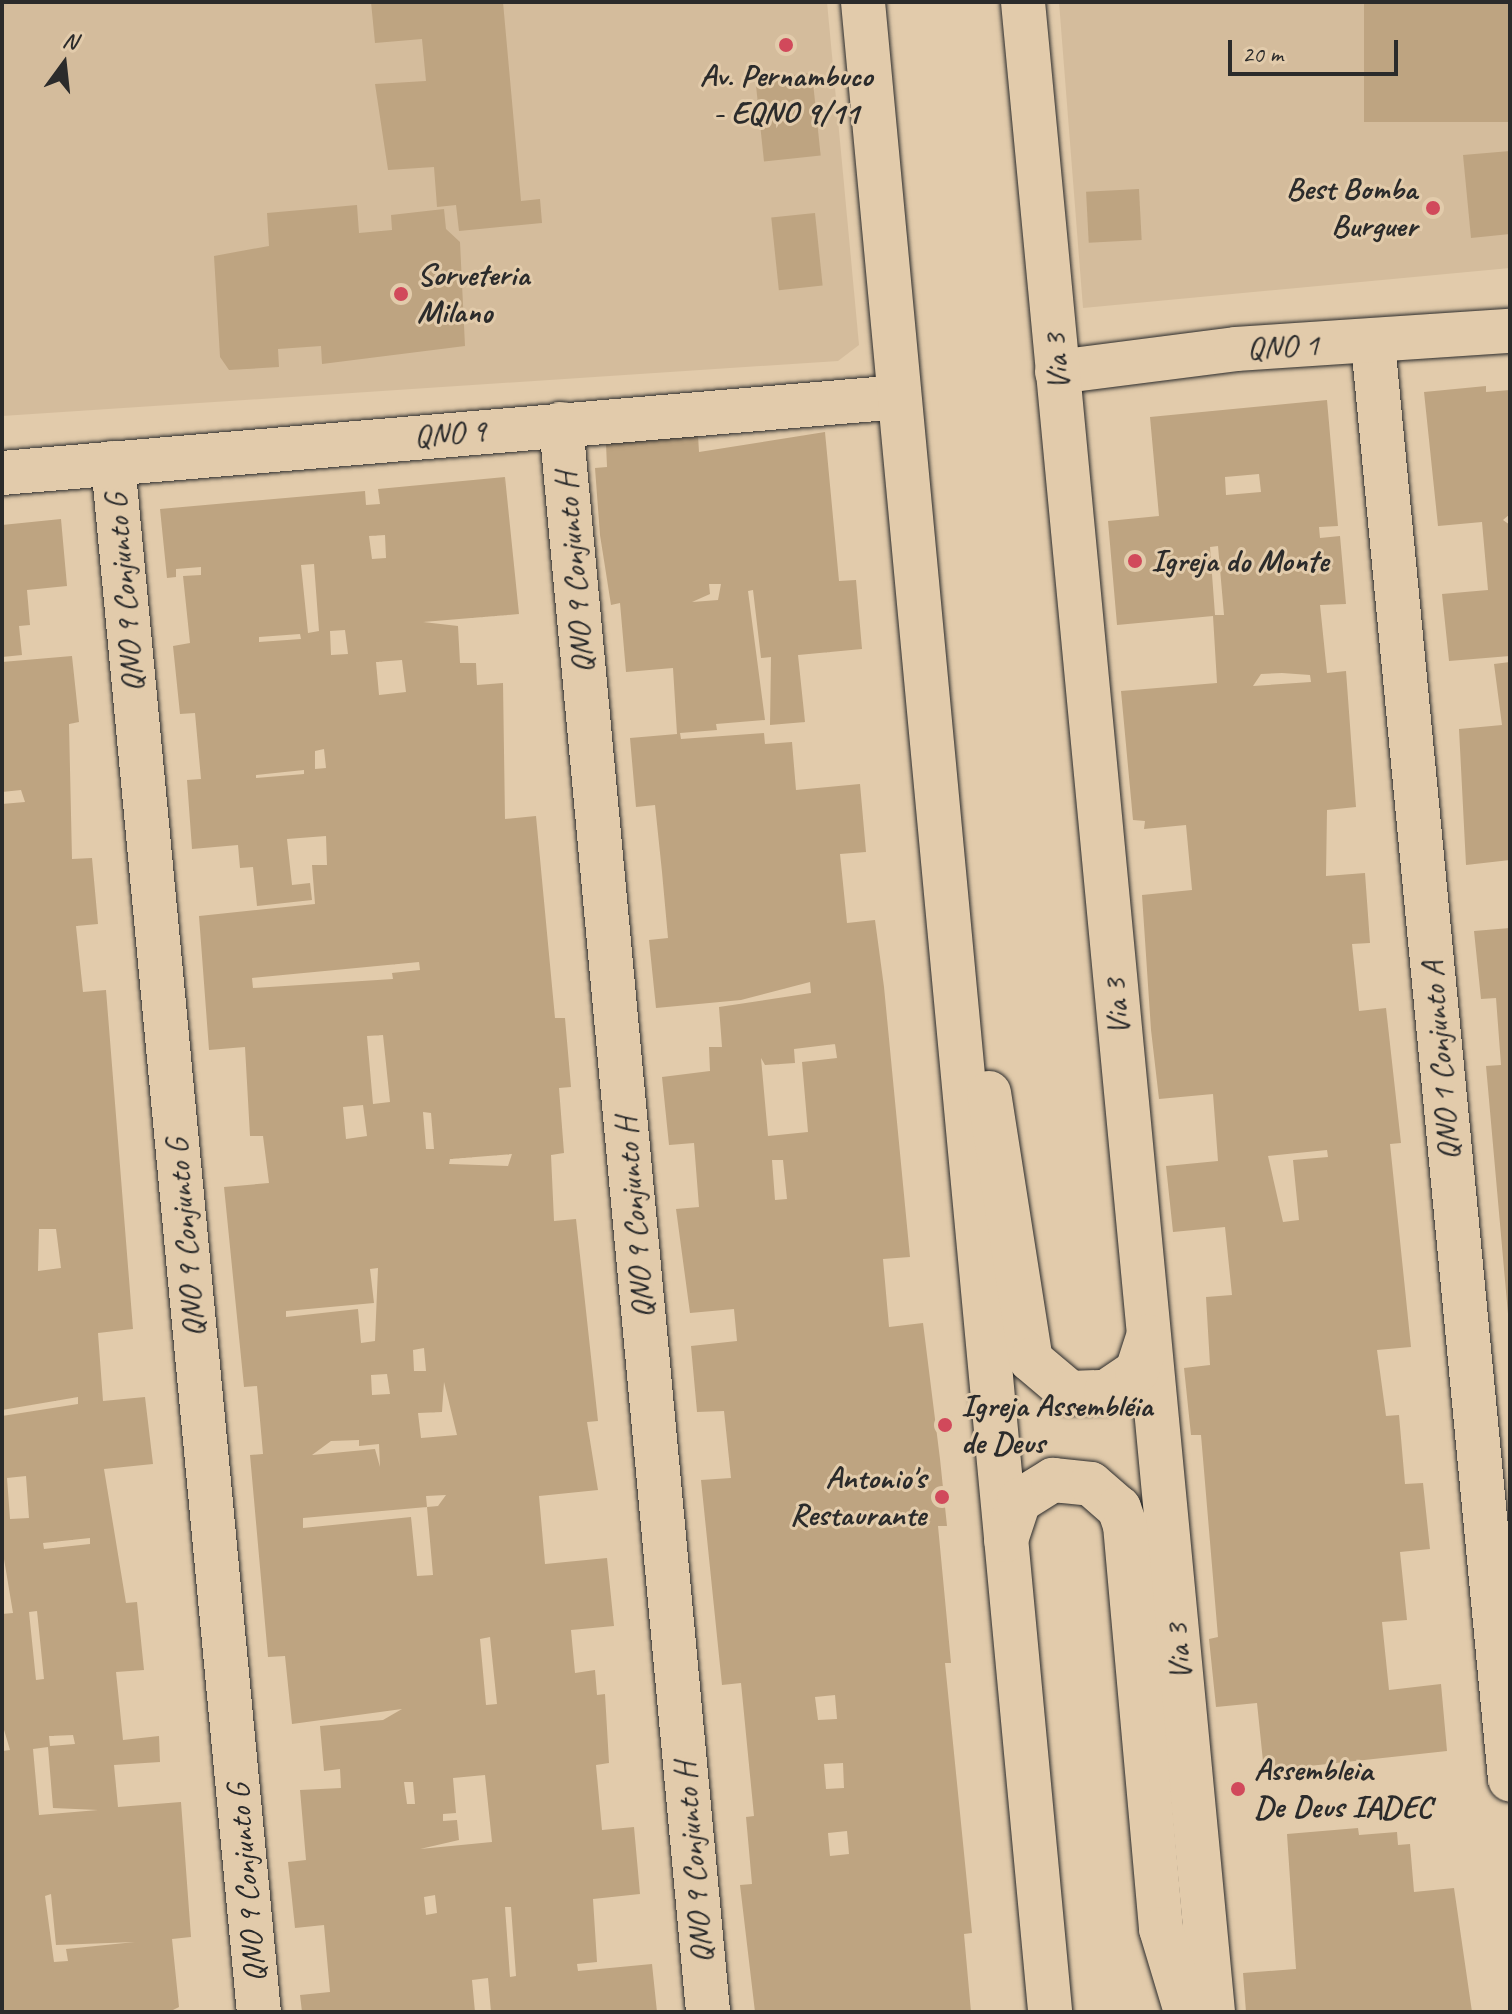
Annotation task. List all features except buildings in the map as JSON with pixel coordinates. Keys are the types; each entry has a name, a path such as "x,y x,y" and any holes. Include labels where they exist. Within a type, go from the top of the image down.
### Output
{"street":[{"path":"863,2 1050,2012"},
{"name":"Via 3","path":"1023,2 1213,2012"},
{"name":"QNO 1","path":"1057,372 1236,349 1373,343 1510,331"},
{"name":"QNO 1 Conjunto A","path":"1373,343 1510,1779"},
{"name":"QNO 9","path":"2,473 899,397"},
{"name":"QNO 9 Conjunto H","path":"561,424 708,2012"},
{"name":"QNO 9 Conjunto G","path":"113,463 259,2012"},
{"path":"944,883 998,1135 1031,1360 1070,1393 1106,1392 1137,1371 1148,1337"},
{"path":"1006,1540 1019,1501 1053,1480 1091,1484 1122,1516 1161,1929 1186,2012"}],"shaded area":[{"path":"2,2 827,2 859,345 838,361 2,416"},
{"path":"1059,2 1510,2 1510,268 1083,308"}],"place":[{"name":"Av. Pernambuco - EQNO 9/11","path":"786,45"},
{"name":"Best Bomba Burguer","path":"1433,208"},
{"name":"Sorveteria Milano","path":"401,294"},
{"name":"Igreja do Monte","path":"1135,561"},
{"name":"Igreja Assembléia de Deus","path":"945,1425"},
{"name":"Antonio's Restaurante","path":"942,1497"},
{"name":"Assembleia De Deus IADEC","path":"1238,1789"}]}
